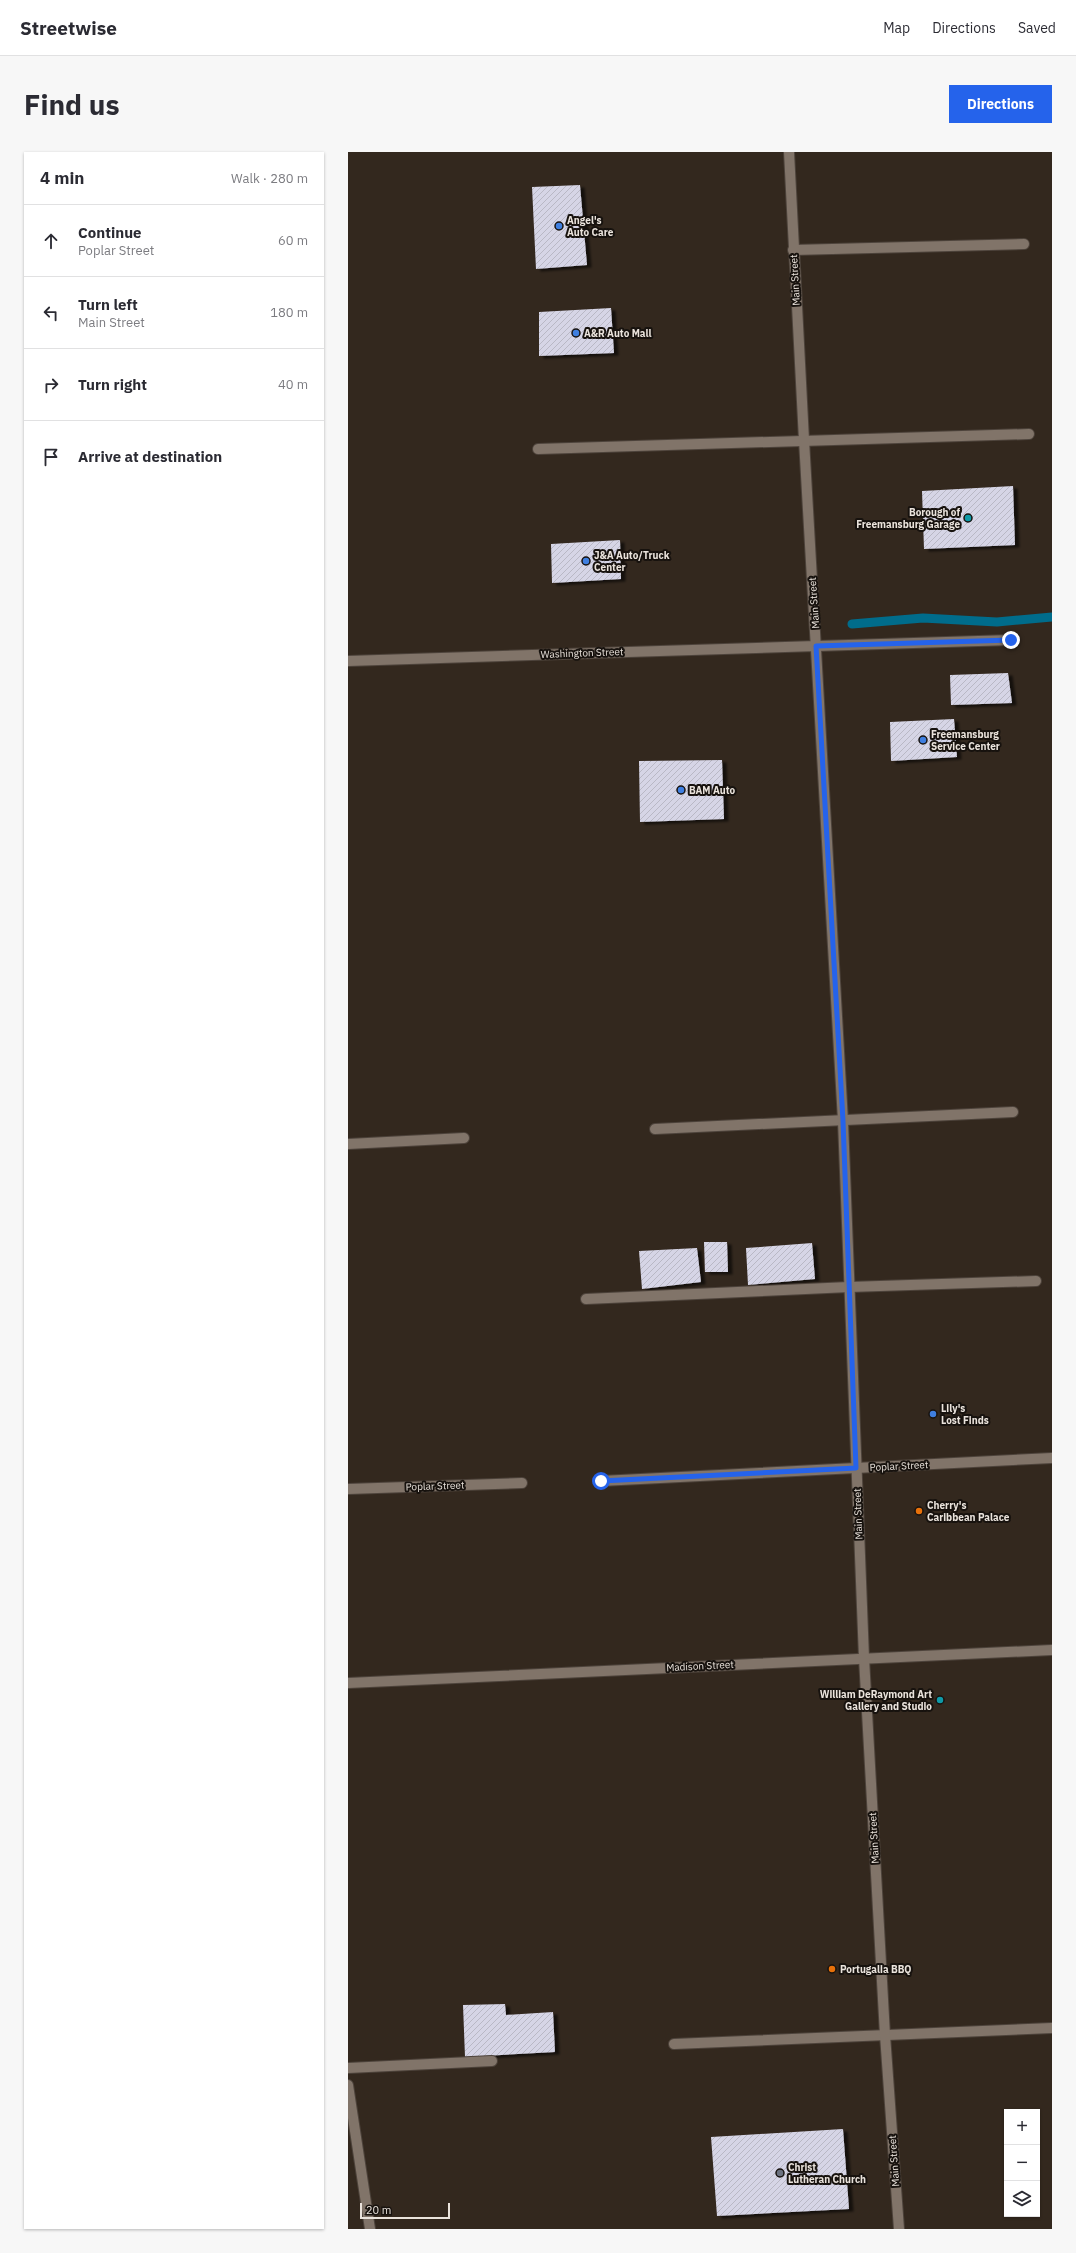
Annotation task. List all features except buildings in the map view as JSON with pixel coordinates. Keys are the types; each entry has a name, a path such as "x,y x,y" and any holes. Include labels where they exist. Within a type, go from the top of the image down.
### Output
{"street":[{"name":"Main Street","path":"789,152 793,250 843,1121 864,1658 885,2035 899,2229"},
{"path":"793,250 1024,244"},
{"path":"538,449 1028,434"},
{"name":"Washington Street","path":"348,661 1011,640"},
{"path":"655,1129 1013,1112"},
{"path":"348,1144 464,1138"},
{"path":"586,1299 849,1287 1036,1281"},
{"name":"Poplar Street","path":"601,1481 1052,1458"},
{"name":"Poplar Street","path":"348,1489 522,1483"},
{"name":"Madison Street","path":"348,1683 1052,1650"},
{"path":"674,2044 1052,2028"},
{"path":"348,2068 492,2061"},
{"path":"348,2085 370,2229"}],"waterway":[{"path":"852,624 923,618 997,622 1052,617"}],"place":[{"name":"Angel's Auto Care","path":"559,226"},
{"name":"A&R Auto Mall","path":"576,333"},
{"name":"Borough of Freemansburg Garage","path":"968,518"},
{"name":"J&A Auto/Truck Center","path":"586,561"},
{"name":"Freemansburg Service Center","path":"923,740"},
{"name":"BAM Auto","path":"681,790"},
{"name":"Lily's Lost Finds","path":"933,1414"},
{"name":"Cherry's Caribbean Palace","path":"919,1511"},
{"name":"William DeRaymond Art Gallery and Studio","path":"940,1700"},
{"name":"Portugalia BBQ","path":"832,1969"},
{"name":"Christ Lutheran Church","path":"780,2173"}],"route":[{"path":"601,1481 856,1468 843,1121 816,646 1011,640"}]}
